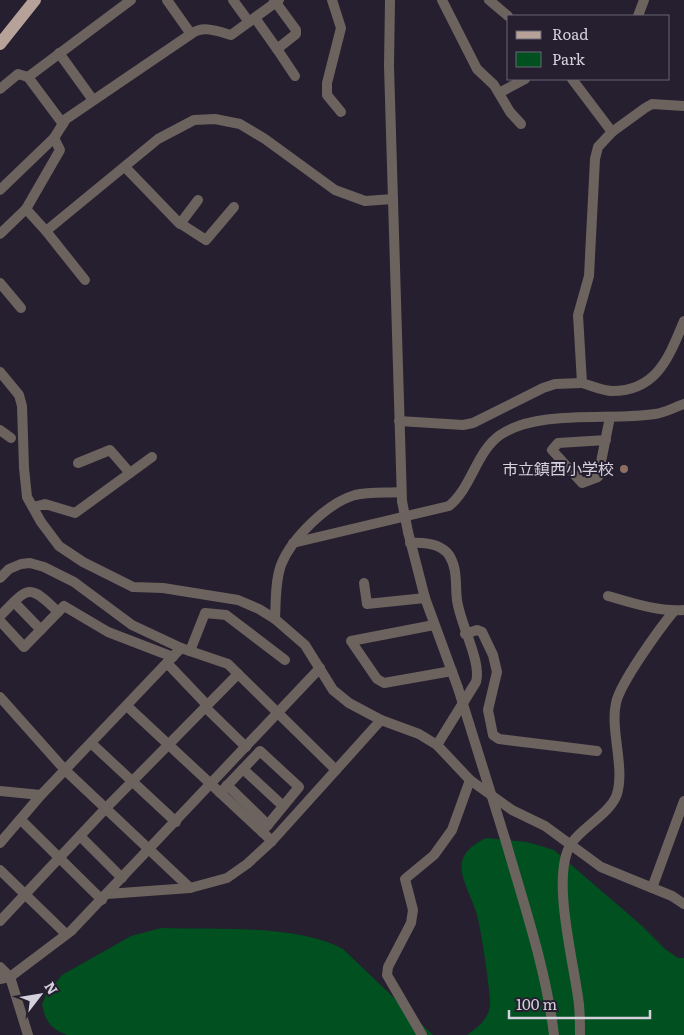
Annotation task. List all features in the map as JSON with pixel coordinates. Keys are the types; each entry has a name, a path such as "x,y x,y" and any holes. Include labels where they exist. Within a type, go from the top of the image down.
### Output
{"main road":[{"path":"0,44 35,0"}],"street":[{"path":"28,76 131,0"},
{"path":"167,0 191,34"},
{"path":"233,0 278,49 295,76"},
{"path":"332,0 341,28 327,83 327,95 341,112"},
{"path":"390,0 389,66 401,496 410,543 424,598 458,688 506,842 538,956 551,1010 554,1035"},
{"path":"442,0 478,69 485,74 520,124"},
{"path":"488,0 507,15"},
{"path":"638,15 644,0"},
{"path":"0,190 54,138 66,119 197,30 206,29 231,34 276,1 296,30 296,34 278,49"},
{"path":"59,53 93,100"},
{"path":"0,89 18,74 28,76 63,124"},
{"path":"499,93 523,80"},
{"path":"573,80 612,132"},
{"path":"582,383 578,315 589,276 595,159 598,147 612,132 652,104 684,106"},
{"path":"46,231 158,140 194,120 215,119 240,124 265,139 335,190 365,201 392,199"},
{"path":"0,234 26,209 60,150 54,138"},
{"path":"125,167 180,224 206,240 234,207"},
{"path":"180,224 198,200"},
{"path":"26,209 85,280"},
{"path":"0,283 21,308"},
{"path":"399,421 463,425 473,423 543,388 555,384 582,383 611,391 636,389 662,368 684,321"},
{"path":"1,375 19,395 22,406 27,497 59,546 83,562 133,586 163,588 238,600 275,619 304,645 332,690 349,703 381,720 419,734 437,746 470,780 512,810 545,826 601,868 652,888 684,904"},
{"path":"294,543 449,506 458,499 471,480 488,445 500,435 517,426 540,420 656,414 684,404"},
{"path":"606,440 558,443 552,450 582,483 598,477 606,440 610,417"},
{"path":"0,430 11,438"},
{"path":"78,463 110,450 130,473"},
{"path":"33,507 45,504 75,513 152,457"},
{"path":"275,619 276,586 281,565 294,543 336,502 356,495 401,496"},
{"path":"410,543 425,542 438,546 448,554 455,566 457,599 465,634 476,660 478,674 437,746"},
{"path":"0,578 10,568 21,564 30,563 44,568 74,582 132,625 186,649 228,664 336,770"},
{"path":"364,583 367,604 424,598"},
{"path":"0,616 22,594 30,592 40,594 58,612"},
{"path":"608,596 637,605 679,610"},
{"path":"14,602 40,630"},
{"path":"0,621 24,647 64,606 108,632 170,660 206,706 246,748"},
{"path":"580,1035 579,1005 563,885 565,864 571,844 616,796 618,782 616,704 621,689 662,626 679,610"},
{"path":"0,843 41,795 170,660 186,649 205,613 226,615 286,660"},
{"path":"434,625 351,641 377,679 384,683 452,671"},
{"path":"465,634 477,630 482,632 493,655 497,672 497,683 488,710 493,735 499,739 597,752"},
{"path":"5,978 66,934 104,897 320,668"},
{"path":"0,921 132,781 238,674"},
{"path":"0,697 66,770 190,888"},
{"path":"127,706 212,784 224,789 265,828 272,841"},
{"path":"21,820 104,897 190,888 226,878 247,864 272,841 381,720"},
{"path":"91,743 176,822"},
{"path":"224,789 260,751 299,787 265,828"},
{"path":"243,768 283,806"},
{"path":"422,1035 388,975 388,967 411,924 413,910 405,879 434,855 452,830 470,780"},
{"path":"0,791 41,795"},
{"path":"652,888 684,801"},
{"path":"80,836 122,878"},
{"path":"0,870 66,934"},
{"path":"0,967 28,1035"}],"green space":[{"path":"486,838 527,842 554,850 641,925 665,949 678,958 684,958 684,1035 467,1035 485,1019 489,1011 490,999 479,922 462,872 462,863 465,854 473,846"},
{"path":"161,928 254,930 302,935 324,941 343,949 433,1035 67,1035 50,1024 42,1004 46,995 62,975 131,936"}],"place":[{"name":"市立鎮西小学校","path":"624,469"}]}
